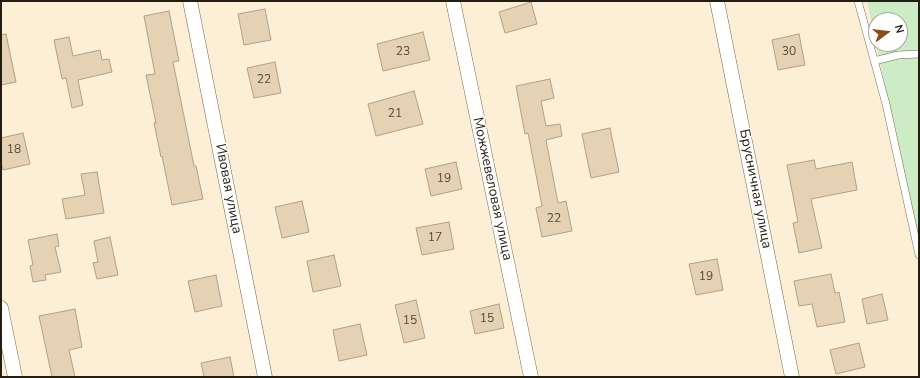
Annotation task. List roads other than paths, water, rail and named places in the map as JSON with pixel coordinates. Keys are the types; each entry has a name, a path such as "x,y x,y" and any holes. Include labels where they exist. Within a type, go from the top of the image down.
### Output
{"street":[{"name":"Ивовая улица","path":"190,1 265,377"},
{"name":"Можжевеловая улица","path":"453,1 531,377"},
{"name":"Брусничная улица","path":"717,1 792,377"},
{"path":"1,308 15,377"}],"lane":[{"path":"858,1 886,104 919,255"},
{"path":"874,61 898,55 919,54"}]}
